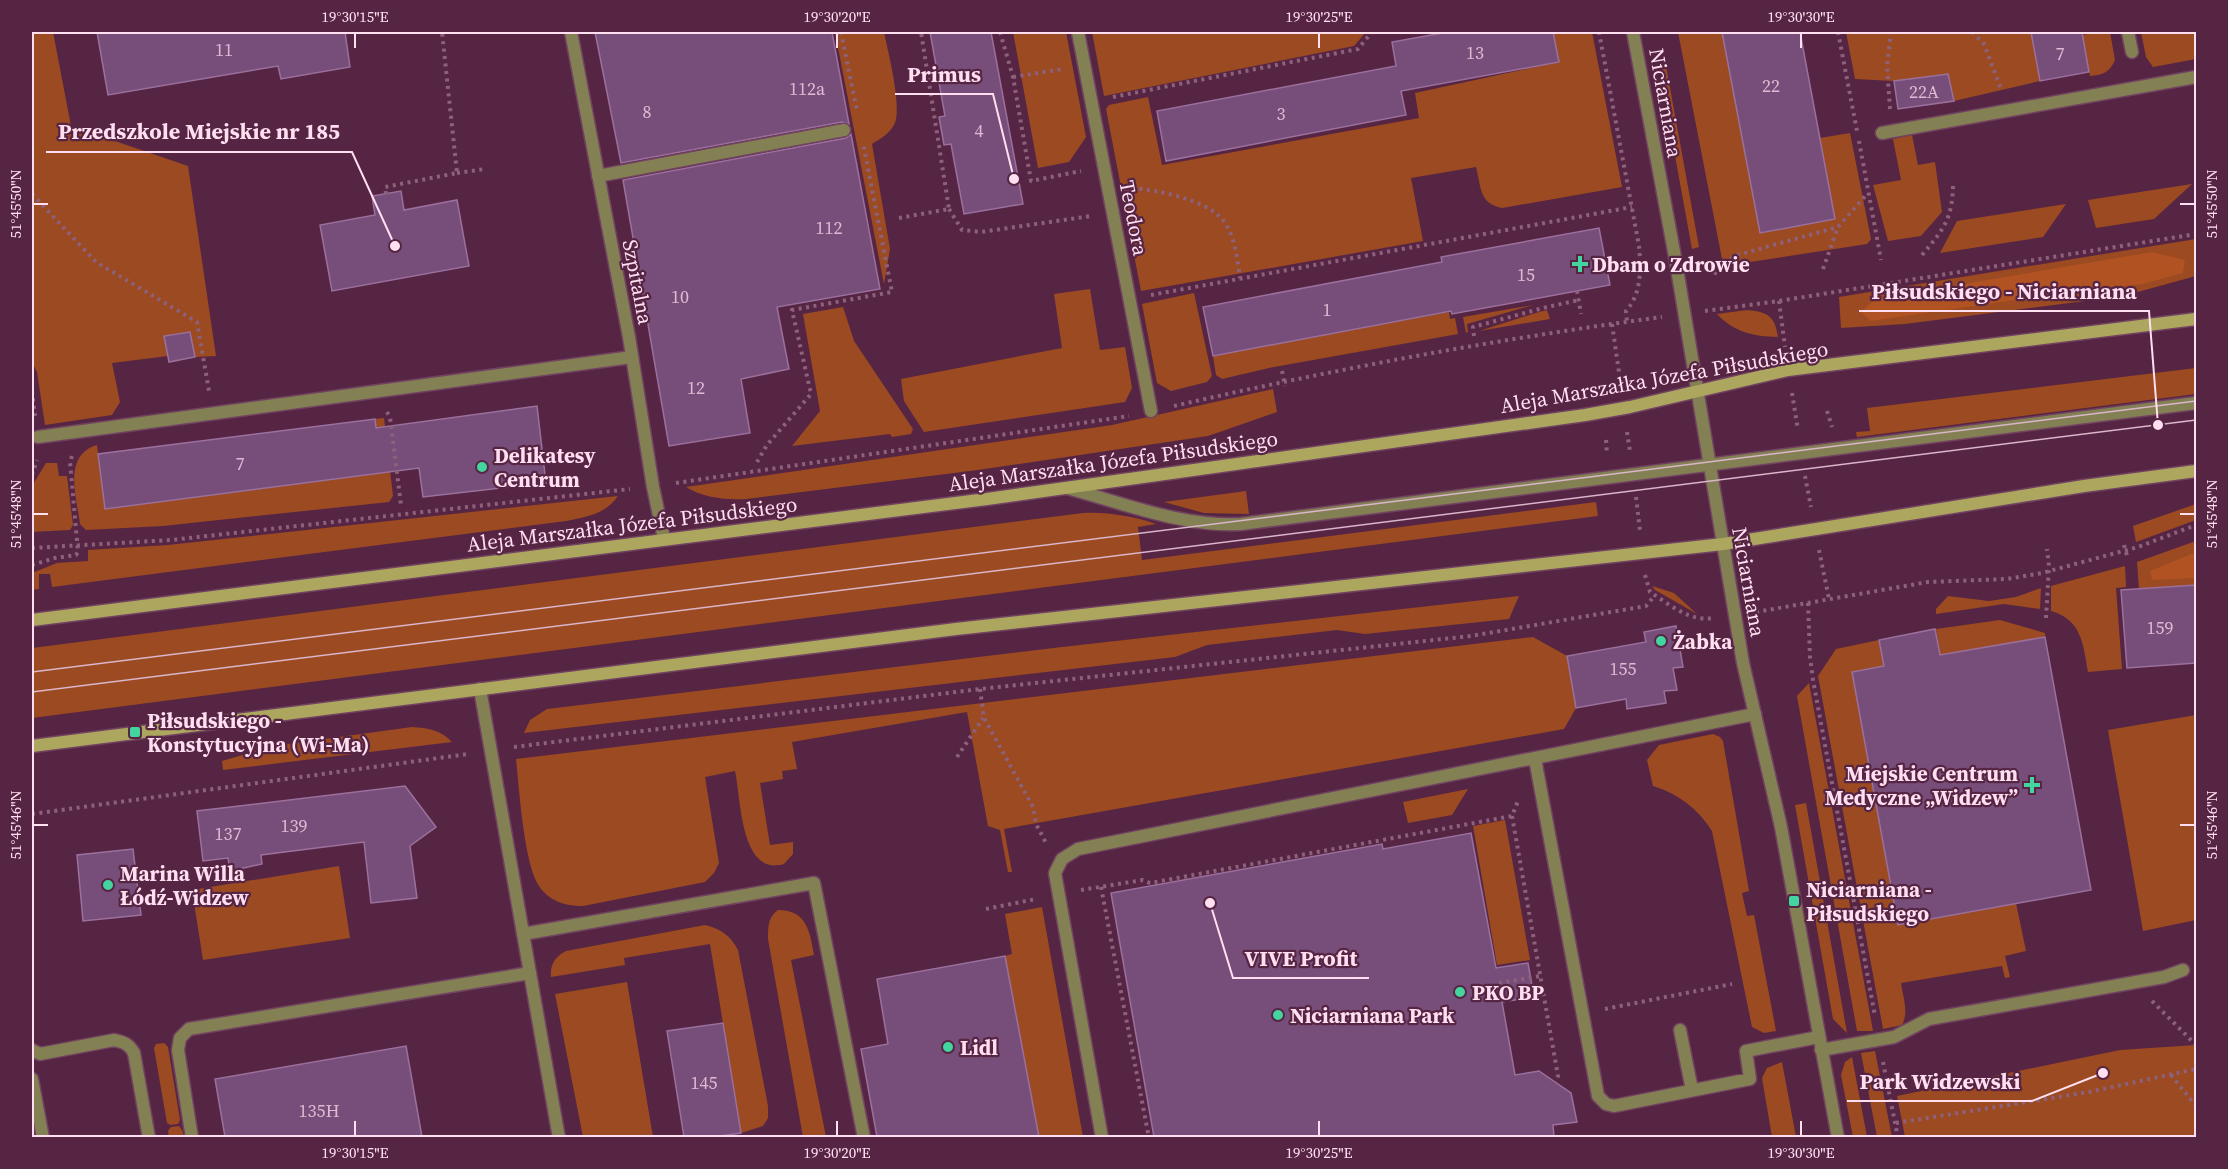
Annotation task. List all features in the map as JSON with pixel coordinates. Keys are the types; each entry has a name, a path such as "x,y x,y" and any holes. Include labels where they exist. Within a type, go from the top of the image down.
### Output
{"main road":[{"name":"Aleja Marszałka Józefa Piłsudskiego","path":"32,620 824,520 1585,415 1788,370 2196,319"},
{"path":"32,746 944,630 1723,544 2084,486 2196,471"}],"street":[{"name":"Szpitalna","path":"572,32 664,539"},
{"name":"Teodora","path":"1078,32 1151,411"},
{"name":"Niciarniana","path":"1633,32 1675,257 1743,663 1781,827 1838,1137"},
{"path":"2128,32 2132,52"},
{"path":"1882,133 2196,77"},
{"path":"598,176 844,130"},
{"path":"38,437 632,357"},
{"path":"1065,487 1184,520 1230,524 1301,518 2196,403"},
{"path":"480,689 559,1137"},
{"path":"1102,1137 1055,873 1062,859 1078,849 1755,714"},
{"path":"1535,759 1599,1096 1606,1104 1614,1106 1750,1079 1746,1051 1819,1037"},
{"path":"523,934 814,883 864,1137"},
{"path":"1821,1050 1893,1037 1929,1019 2132,983 2163,977 2183,970"},
{"path":"192,1137 178,1050 180,1038 189,1029 530,973"},
{"path":"1680,1030 1692,1090"},
{"path":"34,1055 114,1040 129,1046 134,1053 149,1137"},
{"path":"32,1079 43,1137"}],"path":[{"path":"442,32 457,173"},
{"path":"757,462 767,445 811,394 792,310 892,292 841,32"},
{"path":"921,32 949,209 962,230 981,232 1113,213"},
{"path":"1000,32 1013,77 1031,181 1104,167"},
{"path":"1091,101 1358,49 1372,32"},
{"path":"1599,32 1641,264 1637,293 1626,311 1627,322"},
{"path":"1838,32 1881,260"},
{"path":"1890,116 1887,66 1891,32"},
{"path":"1972,32 1984,44 2005,98"},
{"path":"1013,77 1084,65"},
{"path":"844,130 860,127"},
{"path":"386,194 385,188 485,169"},
{"path":"1922,255 1942,231 1953,205 1953,183"},
{"path":"1108,186 1172,194 1197,203 1220,216 1231,234 1240,278"},
{"path":"1823,269 1838,227 1868,193"},
{"path":"32,194 96,262 197,322 213,414"},
{"path":"1129,299 1632,207"},
{"path":"900,218 949,209"},
{"path":"1714,274 1734,256 1838,227"},
{"path":"1714,309 1779,301 2196,234"},
{"path":"1577,291 1581,314"},
{"path":"1474,336 1473,327 1579,300"},
{"path":"1779,301 1783,337"},
{"path":"1282,371 1285,386"},
{"path":"385,409 390,417 401,505"},
{"path":"32,565 76,555 78,552 70,462 73,453"},
{"path":"32,475 37,460"},
{"path":"32,548 171,540 626,489"},
{"path":"2124,545 2128,559"},
{"path":"2046,618 2049,566 2047,549"},
{"path":"1825,580 1829,599"},
{"path":"515,747 980,689 1471,636 1646,606 1655,595"},
{"path":"1808,603 1813,680 1898,1137"},
{"path":"980,689 984,718 1033,807 1036,824"},
{"path":"957,757 984,718"},
{"path":"32,814 462,755"},
{"path":"1520,797 1512,816 1558,1076 1556,1082"},
{"path":"1149,1137 1101,887 1143,880 1150,883 1512,816"},
{"path":"986,909 1040,898"},
{"path":"1498,983 1541,976"},
{"path":"2132,983 2196,1045"},
{"path":"1583,1013 1732,984"},
{"path":"1896,1123 2089,1092 2196,1069"},
{"path":"2171,1075 2196,1106"}],"shaded area":[{"path":"32,32 53,32 71,126 188,166 216,356 195,357 190,332 168,356 112,363 120,402 112,415 45,425 37,372 32,362"},
{"path":"835,32 884,32 891,66 896,94 896,117 890,131 872,144 890,249 884,284"},
{"path":"1013,32 1066,32 1086,137 1069,162 1038,168"},
{"path":"1092,32 1366,32 1354,46 1104,96"},
{"path":"1553,32 1592,32 1622,187 1502,208 1494,206 1485,198 1476,167 1411,178 1423,241 1141,291 1106,109 1109,105 1148,97 1162,165 1419,118 1415,93 1559,62"},
{"path":"1678,32 1722,32 1760,233 1835,219 1820,138 1850,133 1871,239 1867,244 1737,264 1723,264"},
{"path":"1846,32 2031,32 2040,81 1954,101 1948,74 1894,81 1855,79"},
{"path":"2110,32 2115,60 2106,72 2090,76 2082,35"},
{"path":"2141,32 2196,32 2196,59 2153,67 2146,57"},
{"path":"1664,55 1699,247 1692,249 1657,57"},
{"path":"1912,135 1918,165 1935,162 1942,212 1921,236 1888,241 1873,185 1901,180 1893,139"},
{"path":"2192,184 2154,219 2096,228 2088,200"},
{"path":"2066,204 2043,237 1940,253 1957,221"},
{"path":"2196,239 2196,276 2134,293 1905,324 1841,328 1839,297"},
{"path":"2152,252 2185,260 2183,273 2143,284 2069,292 1871,321 1861,312 1875,299"},
{"path":"1090,289 1100,350 1125,347 1132,388 1125,402 924,432 904,401 901,379 1062,348 1054,294"},
{"path":"1194,293 1212,376 1207,382 1171,391 1157,383 1142,304"},
{"path":"1533,305 1467,324 1468,332 1466,333 1463,317"},
{"path":"843,307 854,341 913,429 911,434 892,437 890,434 792,446 820,411 803,314"},
{"path":"1547,310 1550,319 1479,331 1539,312"},
{"path":"1747,310 1769,316 1775,324 1778,337 1745,332 1717,314"},
{"path":"1449,312 1450,319 1455,318 1458,334 1269,368 1222,379 1216,375 1213,356"},
{"path":"2196,368 2196,394 1857,437 1856,432 1870,431 1867,408"},
{"path":"1273,389 1277,412 1208,436 978,470 746,499 715,498 686,487 1112,425"},
{"path":"384,418 393,496 389,502 163,526 86,530 80,524 75,491 75,468 79,458 86,450 97,445 105,509 381,473 375,419"},
{"path":"46,463 57,463 59,476 67,476 73,525 70,530 32,532 32,486"},
{"path":"1246,491 1249,514 1204,513 1164,502"},
{"path":"618,496 602,511 566,521 52,587 50,574 39,574 39,589 32,590 32,573 57,563 88,561 88,550 168,545"},
{"path":"1596,502 1598,516 32,718 32,648 1083,513 1120,515 1156,524 1138,527 1142,560"},
{"path":"2196,504 2196,520 2136,542 2133,526"},
{"path":"2196,541 2196,585 2139,589 2137,562"},
{"path":"2196,552 2196,578 2152,580 2150,571"},
{"path":"2125,566 2126,587 2116,588 2122,669 2088,672 2082,643 2075,627 2069,620 2051,611 2051,586"},
{"path":"1652,586 1674,593 1697,614 1655,590"},
{"path":"2041,588 2040,609 2004,604 1936,614 1936,609 1948,596 1989,601 2016,597"},
{"path":"1519,596 1509,619 1365,634 1337,630 1207,645 1175,657 524,733 530,720 547,709 1062,647"},
{"path":"2000,620 2045,633 2045,637 1940,655 1936,629"},
{"path":"1533,637 1567,656 1576,708 1564,729 1004,829 1012,872 1008,872 1000,830 988,826 967,712 792,742 797,769 782,771 783,779 760,783 770,845 793,842 793,854 784,864 770,865 759,859 751,847 745,832 735,771 705,777 719,863 714,873 705,882 583,906 564,904 548,895 539,886 534,876 526,844 516,759"},
{"path":"1879,640 1884,666 1852,672 1898,925 2016,903 2026,951 2005,956 2010,977 2005,978 2002,966 1901,983 1905,1005 1904,1020 1902,1025 1883,1029 1818,676 1836,649"},
{"path":"1809,683 1873,1031 1857,1031 1797,696"},
{"path":"2196,715 2196,920 2143,931 2108,730"},
{"path":"412,727 434,730 452,742 223,770 222,761 273,746"},
{"path":"1713,734 1723,741 1749,891 1742,893 1747,916 1754,915 1776,1031 1764,1033 1752,1027 1712,831 1687,803 1653,786 1647,760 1659,745"},
{"path":"1468,789 1452,815 1408,823 1403,802"},
{"path":"1806,803 1847,1033 1833,1019 1795,805"},
{"path":"1505,820 1530,960 1497,965 1473,826"},
{"path":"339,866 350,938 203,960 192,890"},
{"path":"1042,907 1083,1137 1039,1137 1005,956 1012,954 1005,914"},
{"path":"778,910 788,911 801,918 811,938 814,955 791,960 826,1137 803,1137 768,939 770,919"},
{"path":"705,925 724,933 738,950 768,1106 768,1118 763,1126 741,1133 710,944 624,958 625,965 551,977 554,961 566,951"},
{"path":"627,982 653,1137 583,1137 555,994"},
{"path":"164,1043 168,1047 180,1120 178,1124 170,1125 167,1123 154,1048 156,1044"},
{"path":"2196,1045 2196,1137 1905,1137 1897,1096 2120,1050"},
{"path":"1875,1051 1892,1137 1877,1137 1861,1053"},
{"path":"1852,1057 1867,1137 1853,1137 1841,1075 1845,1062"},
{"path":"1782,1062 1796,1137 1772,1137 1762,1078 1767,1068"},
{"path":"179,1126 184,1137 169,1137 168,1131 171,1127"}],"building":[{"path":"97,32 345,32 350,67 281,79 278,66 108,95"},
{"path":"595,32 832,32 849,124 842,122 621,163"},
{"path":"930,32 991,32 1023,204 964,214 951,144 944,145 939,117 945,116"},
{"path":"1448,32 1553,32 1559,62 1401,91 1406,115 1166,161 1157,111 1396,66 1392,42"},
{"path":"1722,32 1800,32 1835,219 1760,233"},
{"path":"2031,32 2082,32 2089,72 2040,81"},
{"path":"1948,74 1954,101 1898,109 1894,81"},
{"path":"851,134 880,289 777,307 789,369 741,379 750,433 669,446 623,180 846,138"},
{"path":"401,191 404,210 457,200 469,266 332,291 320,225 375,215 372,196"},
{"path":"1599,228 1610,285 1452,314 1451,311 1213,356 1203,307 1442,262 1441,257"},
{"path":"190,332 195,357 169,362 164,336"},
{"path":"537,406 546,483 423,497 419,468 105,509 98,454 375,419 376,428"},
{"path":"2196,585 2196,663 2127,668 2121,590"},
{"path":"1676,626 1683,667 1673,668 1677,690 1664,691 1666,703 1627,709 1626,699 1576,708 1567,656 1646,642 1644,632"},
{"name":"Miejskie Centrum Medyczne „Widzew”","path":"1935,629 1940,655 2045,637 2091,890 1898,925 1852,672 1884,666 1879,640"},
{"path":"405,786 436,827 410,846 417,898 371,903 364,842 261,855 262,864 230,871 228,858 203,861 197,811"},
{"name":"Niciarniana Park","path":"1471,833 1496,968 1528,963 1534,997 1502,1002 1515,1075 1539,1071 1571,1093 1577,1122 1553,1125 1554,1137 1154,1137 1111,893 1382,844 1383,849"},
{"name":"Marina Willa Łódź-Widzew","path":"133,849 141,915 83,921 77,855"},
{"name":"Lidl","path":"1005,956 1039,1137 877,1137 861,1049 888,1044 877,979"},
{"path":"723,1023 741,1133 713,1137 684,1137 667,1031"},
{"path":"406,1046 422,1137 225,1137 215,1079"}],"tram line":[{"path":"32,672 2196,401"},
{"path":"32,692 2196,420"}],"place":[{"name":"Primus","path":"1014,179"},
{"name":"Przedszkole Miejskie nr 185","path":"395,246"},
{"name":"Dbam o Zdrowie","path":"1580,264"},
{"name":"Piłsudskiego - Niciarniana","path":"2158,425"},
{"name":"Delikatesy Centrum","path":"482,467"},
{"name":"Żabka","path":"1661,641"},
{"name":"Piłsudskiego - Konstytucyjna (Wi-Ma)","path":"135,732"},
{"name":"Miejskie Centrum Medyczne „Widzew”","path":"2032,785"},
{"name":"Marina Willa Łódź-Widzew","path":"108,885"},
{"name":"Niciarniana - Piłsudskiego","path":"1794,901"},
{"name":"VIVE Profit","path":"1210,903"},
{"name":"PKO BP","path":"1460,992"},
{"name":"Niciarniana Park","path":"1278,1015"},
{"name":"Lidl","path":"948,1047"},
{"name":"Park Widzewski","path":"2103,1073"}]}
